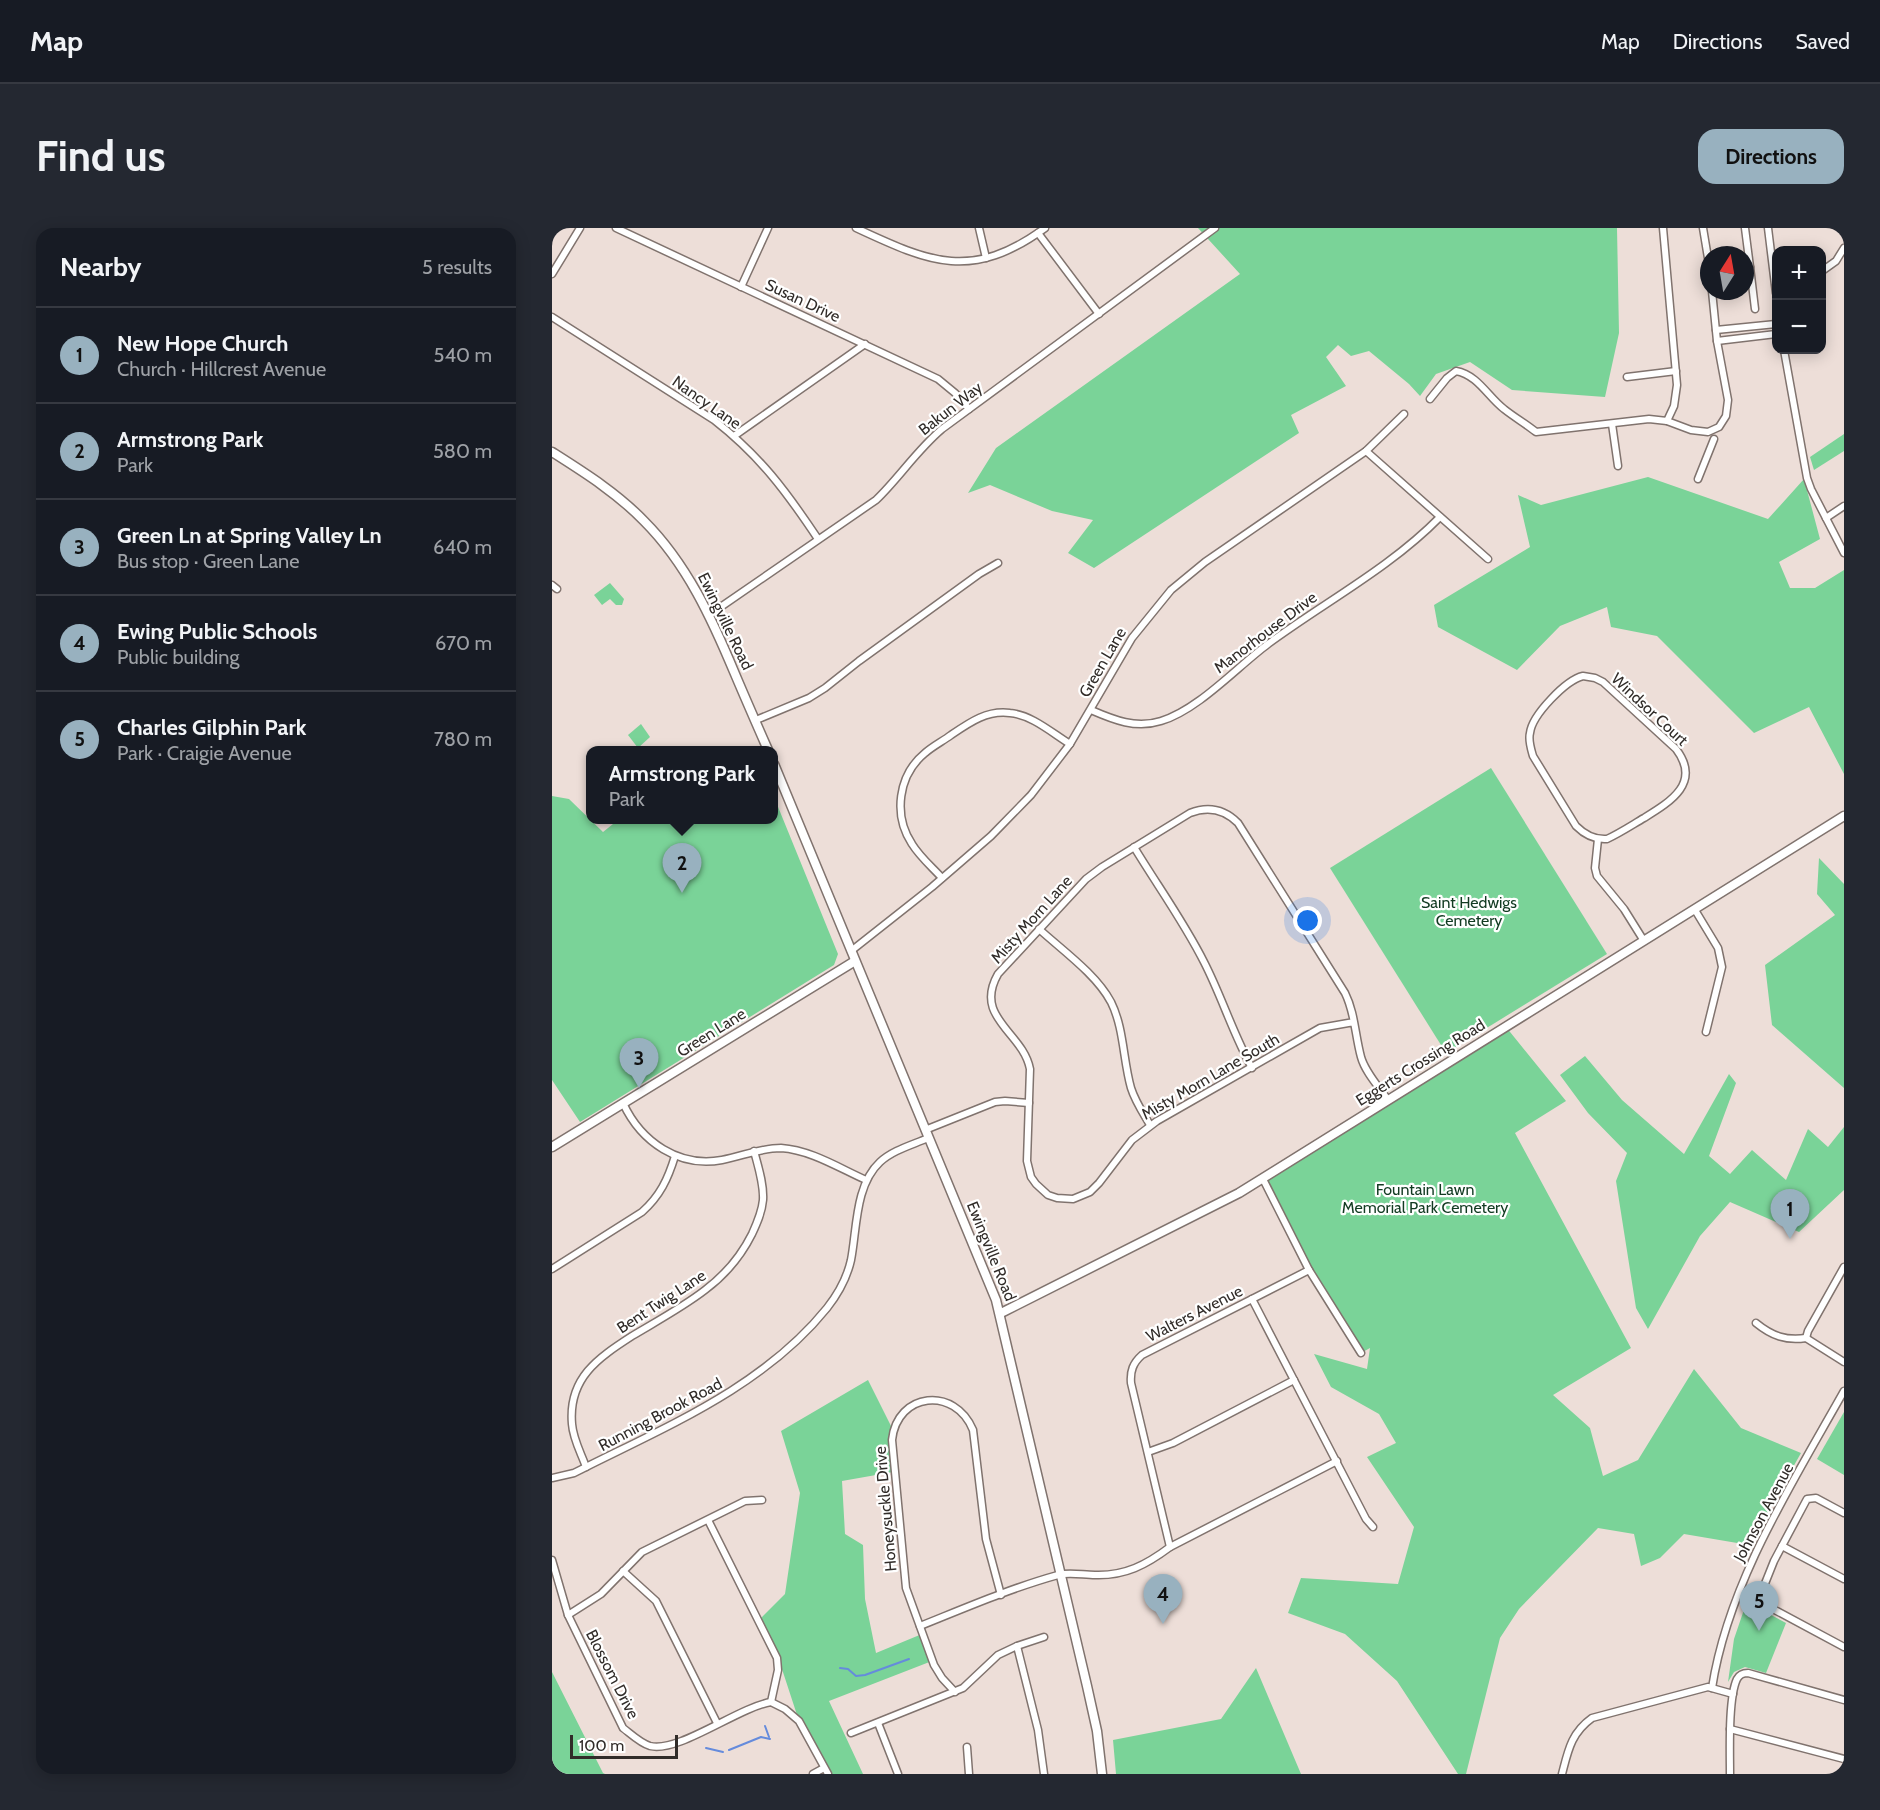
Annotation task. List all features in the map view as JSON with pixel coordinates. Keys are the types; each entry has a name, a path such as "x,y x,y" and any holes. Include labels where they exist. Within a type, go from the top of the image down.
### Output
{"main road":[{"name":"Ewingville Road","path":"552,452 610,490 644,520 673,554 709,615 766,746"},
{"name":"Ewingville Road","path":"778,774 1001,1313 1097,1731 1102,1774"},
{"name":"Eggerts Crossing Road","path":"1001,1313 1211,1208 1263,1179 1844,816"},
{"name":"Green Lane","path":"552,1147 855,961"}],"street":[{"path":"552,274 580,228"},
{"name":"Susan Drive","path":"616,228 938,379 969,409"},
{"path":"741,286 768,228"},
{"path":"856,228 930,259 957,261 986,258 1012,249 1045,228"},
{"path":"979,228 986,258"},
{"name":"Bakun Way","path":"709,615 876,500 930,440 1215,228"},
{"path":"1663,228 1677,395 1667,421"},
{"path":"1703,228 1706,246"},
{"path":"1745,228 1746,246"},
{"path":"1768,228 1772,254"},
{"path":"1038,233 1100,314"},
{"path":"1826,268 1836,261 1844,248"},
{"path":"1430,399 1447,378 1456,371 1466,373 1503,408 1536,432 1649,419 1667,421 1702,432 1714,430 1723,423 1728,409 1728,400 1717,341 1713,300"},
{"path":"1753,300 1755,309"},
{"name":"Nancy Lane","path":"552,317 714,420 734,436 768,469 818,539"},
{"path":"1716,330 1772,324"},
{"path":"1717,341 1772,334"},
{"path":"734,436 866,344"},
{"path":"1785,354 1810,489 1844,553"},
{"path":"1627,377 1676,371"},
{"name":"Green Lane","path":"850,951 942,879 1015,814 1070,744 1132,638 1157,604 1171,590 1205,562 1366,451 1404,414"},
{"path":"1612,424 1618,466"},
{"path":"1698,479 1714,439"},
{"path":"1366,451 1488,559"},
{"path":"1826,518 1844,506"},
{"name":"Manorhouse Drive","path":"1091,710 1127,723 1152,724 1170,718 1204,696 1288,629 1407,548 1440,517"},
{"path":"756,720 809,698 825,688 896,634 999,563"},
{"name":"Windsor Court","path":"1583,676 1603,682 1676,749 1682,757 1685,771 1681,790 1668,803 1615,835 1598,839 1586,835 1576,826 1533,756 1529,733 1535,718 1567,684 1583,676"},
{"path":"942,879 911,843 903,824 900,801 902,790 916,761 980,716 999,712 1018,714 1028,718 1070,744"},
{"name":"Misty Morn Lane","path":"1036,1185 1031,1177 1027,1161 1029,1062 1026,1054 995,1015 991,998 994,981 1086,879 1190,813 1207,808 1215,809 1238,823 1345,993 1354,1022"},
{"path":"1598,839 1595,868 1597,876 1624,909 1644,941"},
{"path":"1134,847 1209,970 1238,1044 1252,1068"},
{"path":"1695,909 1718,948 1722,967 1706,1032"},
{"path":"1039,929 1097,982 1112,1003 1135,1099 1150,1125"},
{"path":"1354,1022 1364,1065 1388,1100"},
{"name":"Misty Morn Lane South","path":"1036,1185 1048,1195 1057,1198 1073,1199 1081,1196 1096,1186 1123,1150 1150,1125 1320,1028 1354,1022"},
{"path":"623,1103 628,1115 642,1133 651,1142 675,1156 711,1161 754,1150 782,1149 808,1154 866,1180 882,1160 927,1134 995,1102 1029,1102"},
{"name":"Bent Twig Lane","path":"586,1467 574,1437 572,1425 574,1400 583,1378 590,1367 604,1355 704,1291 728,1269 738,1256 756,1226 763,1200 754,1150"},
{"path":"552,1269 652,1204 666,1182 675,1156"},
{"path":"1263,1179 1309,1270 1361,1353"},
{"name":"Running Brook Road","path":"552,1478 574,1473 723,1397 764,1368 808,1329 833,1300 847,1274 866,1180"},
{"path":"1806,1338 1844,1267"},
{"name":"Walters Avenue","path":"1170,1547 1131,1383 1133,1364 1142,1355 1309,1270"},
{"path":"1252,1299 1366,1519 1373,1527"},
{"path":"1756,1323 1781,1338 1792,1340 1806,1338 1844,1362"},
{"path":"1148,1452 1173,1443 1294,1380"},
{"name":"Johnson Avenue","path":"1712,1688 1720,1650 1742,1584 1844,1390"},
{"name":"Honeysuckle Drive","path":"955,1692 934,1665 906,1588 892,1440 900,1417 920,1402 936,1400 945,1402 960,1410 973,1430 988,1552 1001,1595"},
{"path":"920,1626 1061,1575 1106,1575 1130,1571 1153,1560 1170,1547 1336,1461"},
{"path":"1844,1513 1810,1497 1782,1546 1764,1582 1758,1601 1844,1647"},
{"path":"568,1615 602,1594 642,1552 745,1501 762,1500"},
{"path":"708,1520 777,1658 778,1670 771,1702 799,1721 826,1771 813,1774"},
{"path":"1782,1546 1844,1579"},
{"name":"Blossom Drive","path":"552,1560 568,1615 623,1728 635,1738 649,1746 665,1747 753,1707 771,1702"},
{"path":"623,1571 656,1601 717,1723"},
{"path":"851,1733 955,1692 969,1684 998,1655 1044,1637"},
{"path":"1017,1646 1038,1730 1044,1774"},
{"path":"1730,1774 1733,1694 1737,1678 1742,1674 1748,1673 1844,1700"},
{"path":"1562,1774 1573,1737 1584,1724 1599,1715 1708,1687 1733,1694"},
{"path":"878,1723 898,1774"},
{"path":"1730,1729 1844,1759"},
{"path":"967,1746 969,1774"}],"green space":[{"path":"1198,228 1617,228 1619,333 1605,397 1512,390 1470,362 1436,374 1420,396 1369,351 1351,356 1338,345 1326,357 1346,386 1291,415 1299,433 1094,568 1068,553 1093,520 1052,511 990,485 968,493 996,448 1240,274"},
{"path":"1844,434 1844,451 1814,470 1810,457"},
{"path":"1648,477 1768,519 1804,479 1820,539 1779,562 1790,588 1815,588 1844,570 1844,774 1809,707 1754,733 1657,636 1611,627 1607,607 1560,626 1517,670 1438,627 1434,605 1530,547 1518,495 1541,505"},
{"path":"610,583 624,599 622,605 616,605 610,599 602,605 594,595"},
{"path":"641,724 650,737 640,746 636,746 628,735"},
{"name":"Saint Hedwigs Cemetery","path":"1491,768 1607,954 1446,1053 1330,868"},
{"path":"552,796 569,799 586,816 586,824 595,824 603,832 613,824 778,824 778,807 838,954 834,965 580,1122 552,1080"},
{"path":"1819,858 1844,884 1844,1088 1772,1025 1765,965 1835,915 1817,894"},
{"name":"Fountain Lawn Memorial Park Cemetery","path":"1506,1027 1566,1101 1515,1133 1631,1348 1553,1395 1590,1428 1603,1476 1638,1460 1694,1369 1741,1428 1801,1453 1749,1545 1684,1534 1660,1558 1641,1566 1634,1534 1598,1528 1519,1609 1500,1638 1466,1774 1458,1774 1397,1681 1345,1634 1288,1613 1301,1578 1398,1584 1414,1527 1367,1457 1396,1443 1379,1414 1331,1387 1314,1354 1367,1369 1370,1348 1361,1353 1309,1270 1263,1179"},
{"path":"1585,1056 1622,1100 1684,1154 1729,1074 1736,1083 1709,1156 1730,1174 1752,1150 1786,1180 1808,1129 1828,1147 1844,1127 1844,1190 1799,1232 1730,1202 1700,1236 1648,1329 1636,1308 1616,1181 1627,1153 1588,1113 1560,1075"},
{"path":"868,1380 893,1430 893,1472 842,1481 845,1534 863,1545 865,1599 876,1653 922,1634 932,1661 829,1701 863,1774 829,1774 799,1721 780,1663 761,1618 785,1594 800,1493 781,1431"},
{"path":"1844,1412 1844,1475 1817,1459"},
{"path":"1750,1592 1760,1609 1786,1623 1766,1673 1745,1667 1734,1672 1728,1682 1734,1639"},
{"path":"1256,1668 1301,1774 1116,1774 1113,1740 1221,1719"},
{"path":"552,1672 603,1773 605,1774 552,1774"}],"waterway":[{"path":"840,1668 848,1669 856,1676 865,1675 909,1659"},
{"path":"765,1726 769,1737"},
{"path":"729,1750 761,1737 770,1739"},
{"path":"706,1748 723,1752"}],"place":[{"name":"Armstrong Park","path":"682,893"},
{"name":"Green Ln at Spring Valley Ln","path":"639,1088"},
{"name":"New Hope Church","path":"1790,1239"},
{"name":"Ewing Public Schools","path":"1163,1624"},
{"name":"Charles Gilphin Park","path":"1759,1631"}]}
